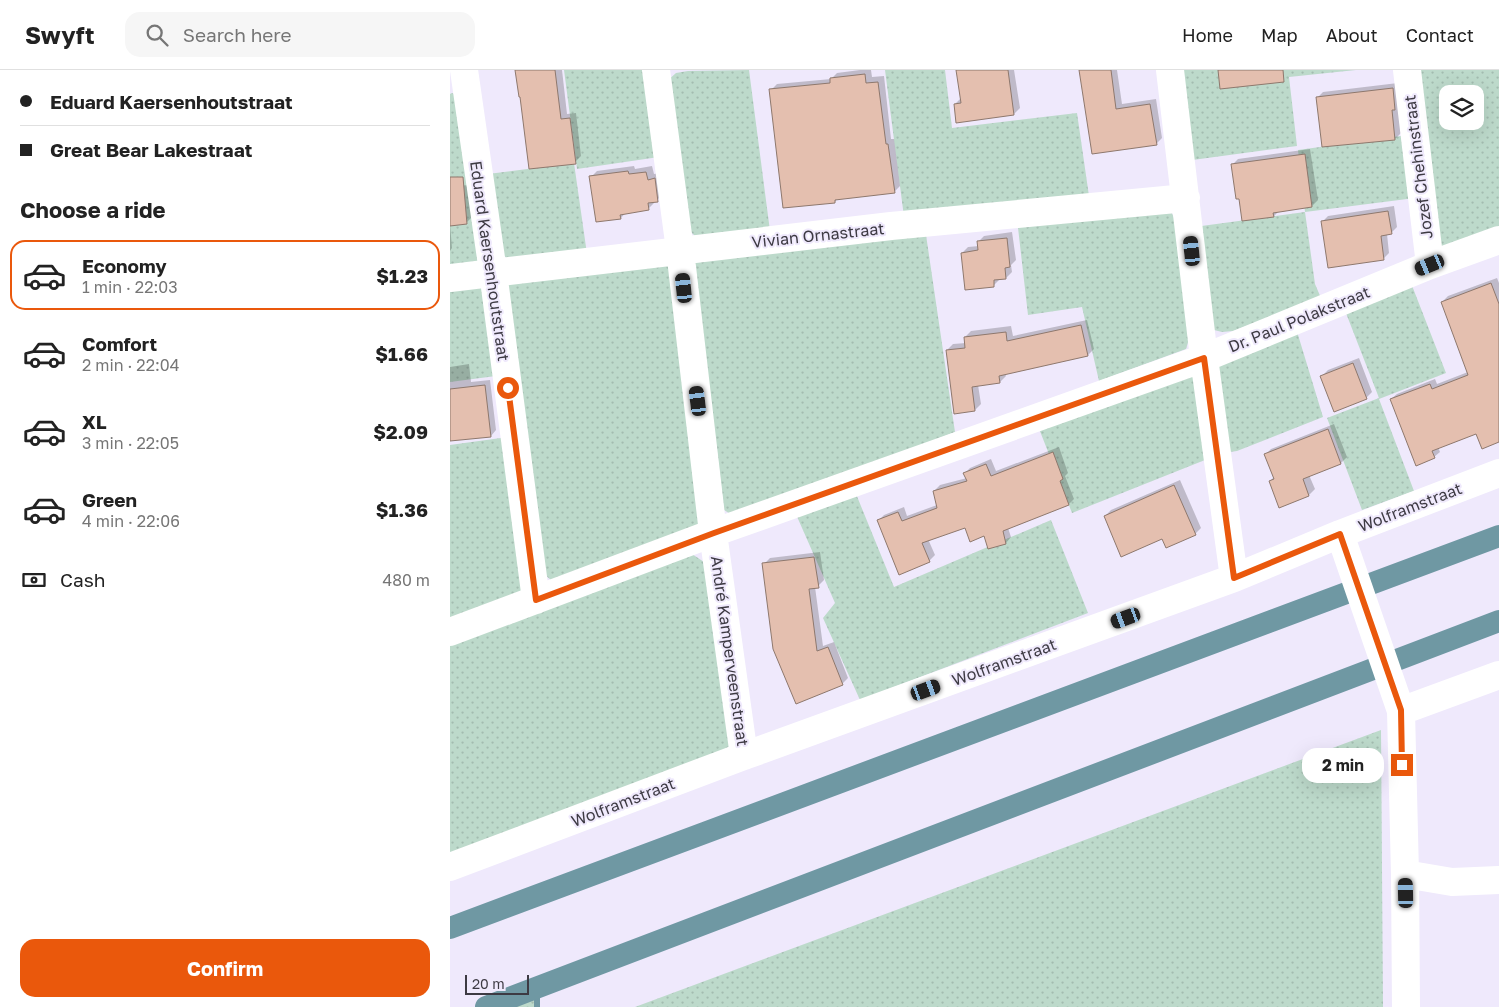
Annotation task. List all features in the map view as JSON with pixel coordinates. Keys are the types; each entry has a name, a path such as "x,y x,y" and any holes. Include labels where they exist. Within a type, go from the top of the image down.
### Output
{"street":[{"name":"André Kamperveenstraat","path":"656,70 744,756"},
{"path":"1170,70 1204,358 1234,578"},
{"name":"Jozef Chehinstraat","path":"1407,70 1430,265"},
{"name":"Eduard Kaersenhoutstraat","path":"460,82 493,272 536,600"},
{"name":"Vivian Ornastraat","path":"450,278 890,226 1186,198"},
{"name":"Dr. Paul Polakstraat","path":"450,632 714,533 1204,358 1430,265 1499,240"},
{"name":"Wolframstraat","path":"450,867 744,756 1234,578 1343,543 1499,473"},
{"path":"1343,543 1401,710 1406,1007"},
{"path":"1401,710 1499,675"},
{"path":"1405,874 1452,882 1499,880"}],"green space":[{"path":"564,70 647,70 659,157 577,169"},
{"path":"749,70 770,231 696,237 690,231 666,82 676,73 688,71"},
{"path":"885,70 945,70 952,128 1077,113 1089,196 904,217"},
{"path":"1174,70 1356,70 1289,77 1297,146 1185,161"},
{"path":"1411,70 1499,70 1499,233 1443,247 1434,241"},
{"path":"452,93 460,97 479,266 450,273 450,94"},
{"path":"1408,135 1415,198 1305,212 1298,150"},
{"path":"574,163 587,254 511,262 503,255 488,174"},
{"path":"1169,207 1175,220 1189,339 1186,349 1099,381 1082,307 1028,315 1017,219"},
{"path":"1305,212 1315,284 1321,298 1233,331 1222,332 1214,330 1194,227"},
{"path":"925,228 955,432 741,516 732,515 724,510 694,260"},
{"path":"671,257 703,513 698,528 552,581 543,573 502,283"},
{"path":"472,283 482,288 496,376 450,382 450,286"},
{"path":"1411,283 1446,373 1379,399 1414,491 1362,510 1327,418 1379,398 1344,308"},
{"path":"1295,325 1323,417 1237,451 1223,453 1210,358"},
{"path":"1192,374 1195,383 1205,460 1072,513 1036,421"},
{"path":"508,437 522,592 450,625 450,445"},
{"path":"854,489 894,587 1051,520 1088,613 860,700 823,618 835,603 795,512"},
{"path":"692,554 704,562 731,745 717,755 450,856 450,639"},
{"path":"1381,730 1383,1007 635,1007"},
{"path":"537,987 537,1007 486,1007"}],"building":[{"path":"515,70 555,70 561,119 570,118 576,164 529,169"},
{"path":"956,70 1008,70 1014,115 956,123 954,104 961,103"},
{"path":"1079,70 1111,70 1116,109 1150,104 1157,145 1092,154"},
{"path":"1218,70 1283,70 1284,82 1220,89"},
{"path":"865,74 866,83 878,82 895,193 835,200 835,203 783,208 769,89 830,83 830,78"},
{"path":"1393,88 1395,110 1392,110 1395,140 1322,147 1316,97"},
{"path":"1305,154 1312,207 1273,213 1274,217 1242,221 1239,199 1236,199 1231,164"},
{"path":"628,171 629,174 646,172 648,180 655,178 658,202 648,203 649,210 620,215 621,219 596,222 589,176"},
{"path":"450,177 463,177 467,224 450,226"},
{"path":"1388,211 1392,234 1381,236 1384,260 1328,268 1321,221"},
{"path":"1007,238 1010,267 1005,268 1006,279 994,280 994,287 965,290 961,253 978,250 977,241"},
{"path":"1491,283 1499,304 1499,442 1482,449 1476,434 1432,451 1435,458 1416,466 1390,399 1430,384 1432,389 1468,375 1441,302"},
{"path":"1081,325 1088,356 999,376 1000,383 972,387 975,411 954,414 946,350 965,348 964,337 1006,332 1007,341"},
{"path":"1353,363 1367,399 1334,412 1320,376"},
{"path":"485,385 491,437 450,441 450,389"},
{"path":"1328,429 1341,464 1303,479 1309,496 1279,508 1269,481 1274,479 1264,454"},
{"path":"1053,452 1063,479 1060,481 1069,505 1003,531 1006,544 988,549 984,536 970,542 965,528 922,543 930,562 899,575 877,520 898,512 902,521 937,508 933,491 967,481 963,473 986,464 991,476"},
{"path":"1174,485 1196,535 1166,548 1162,539 1121,557 1104,516"},
{"path":"814,557 819,588 809,589 817,651 828,647 843,685 796,704 773,649 762,563"}],"waterway":[{"path":"450,928 1499,536"},
{"path":"486,1007 1499,621"},
{"path":"537,987 537,1007"}],"route":[{"path":"508,388 536,600 714,533 1204,358 1234,578 1340,534 1401,710 1402,765"}]}
